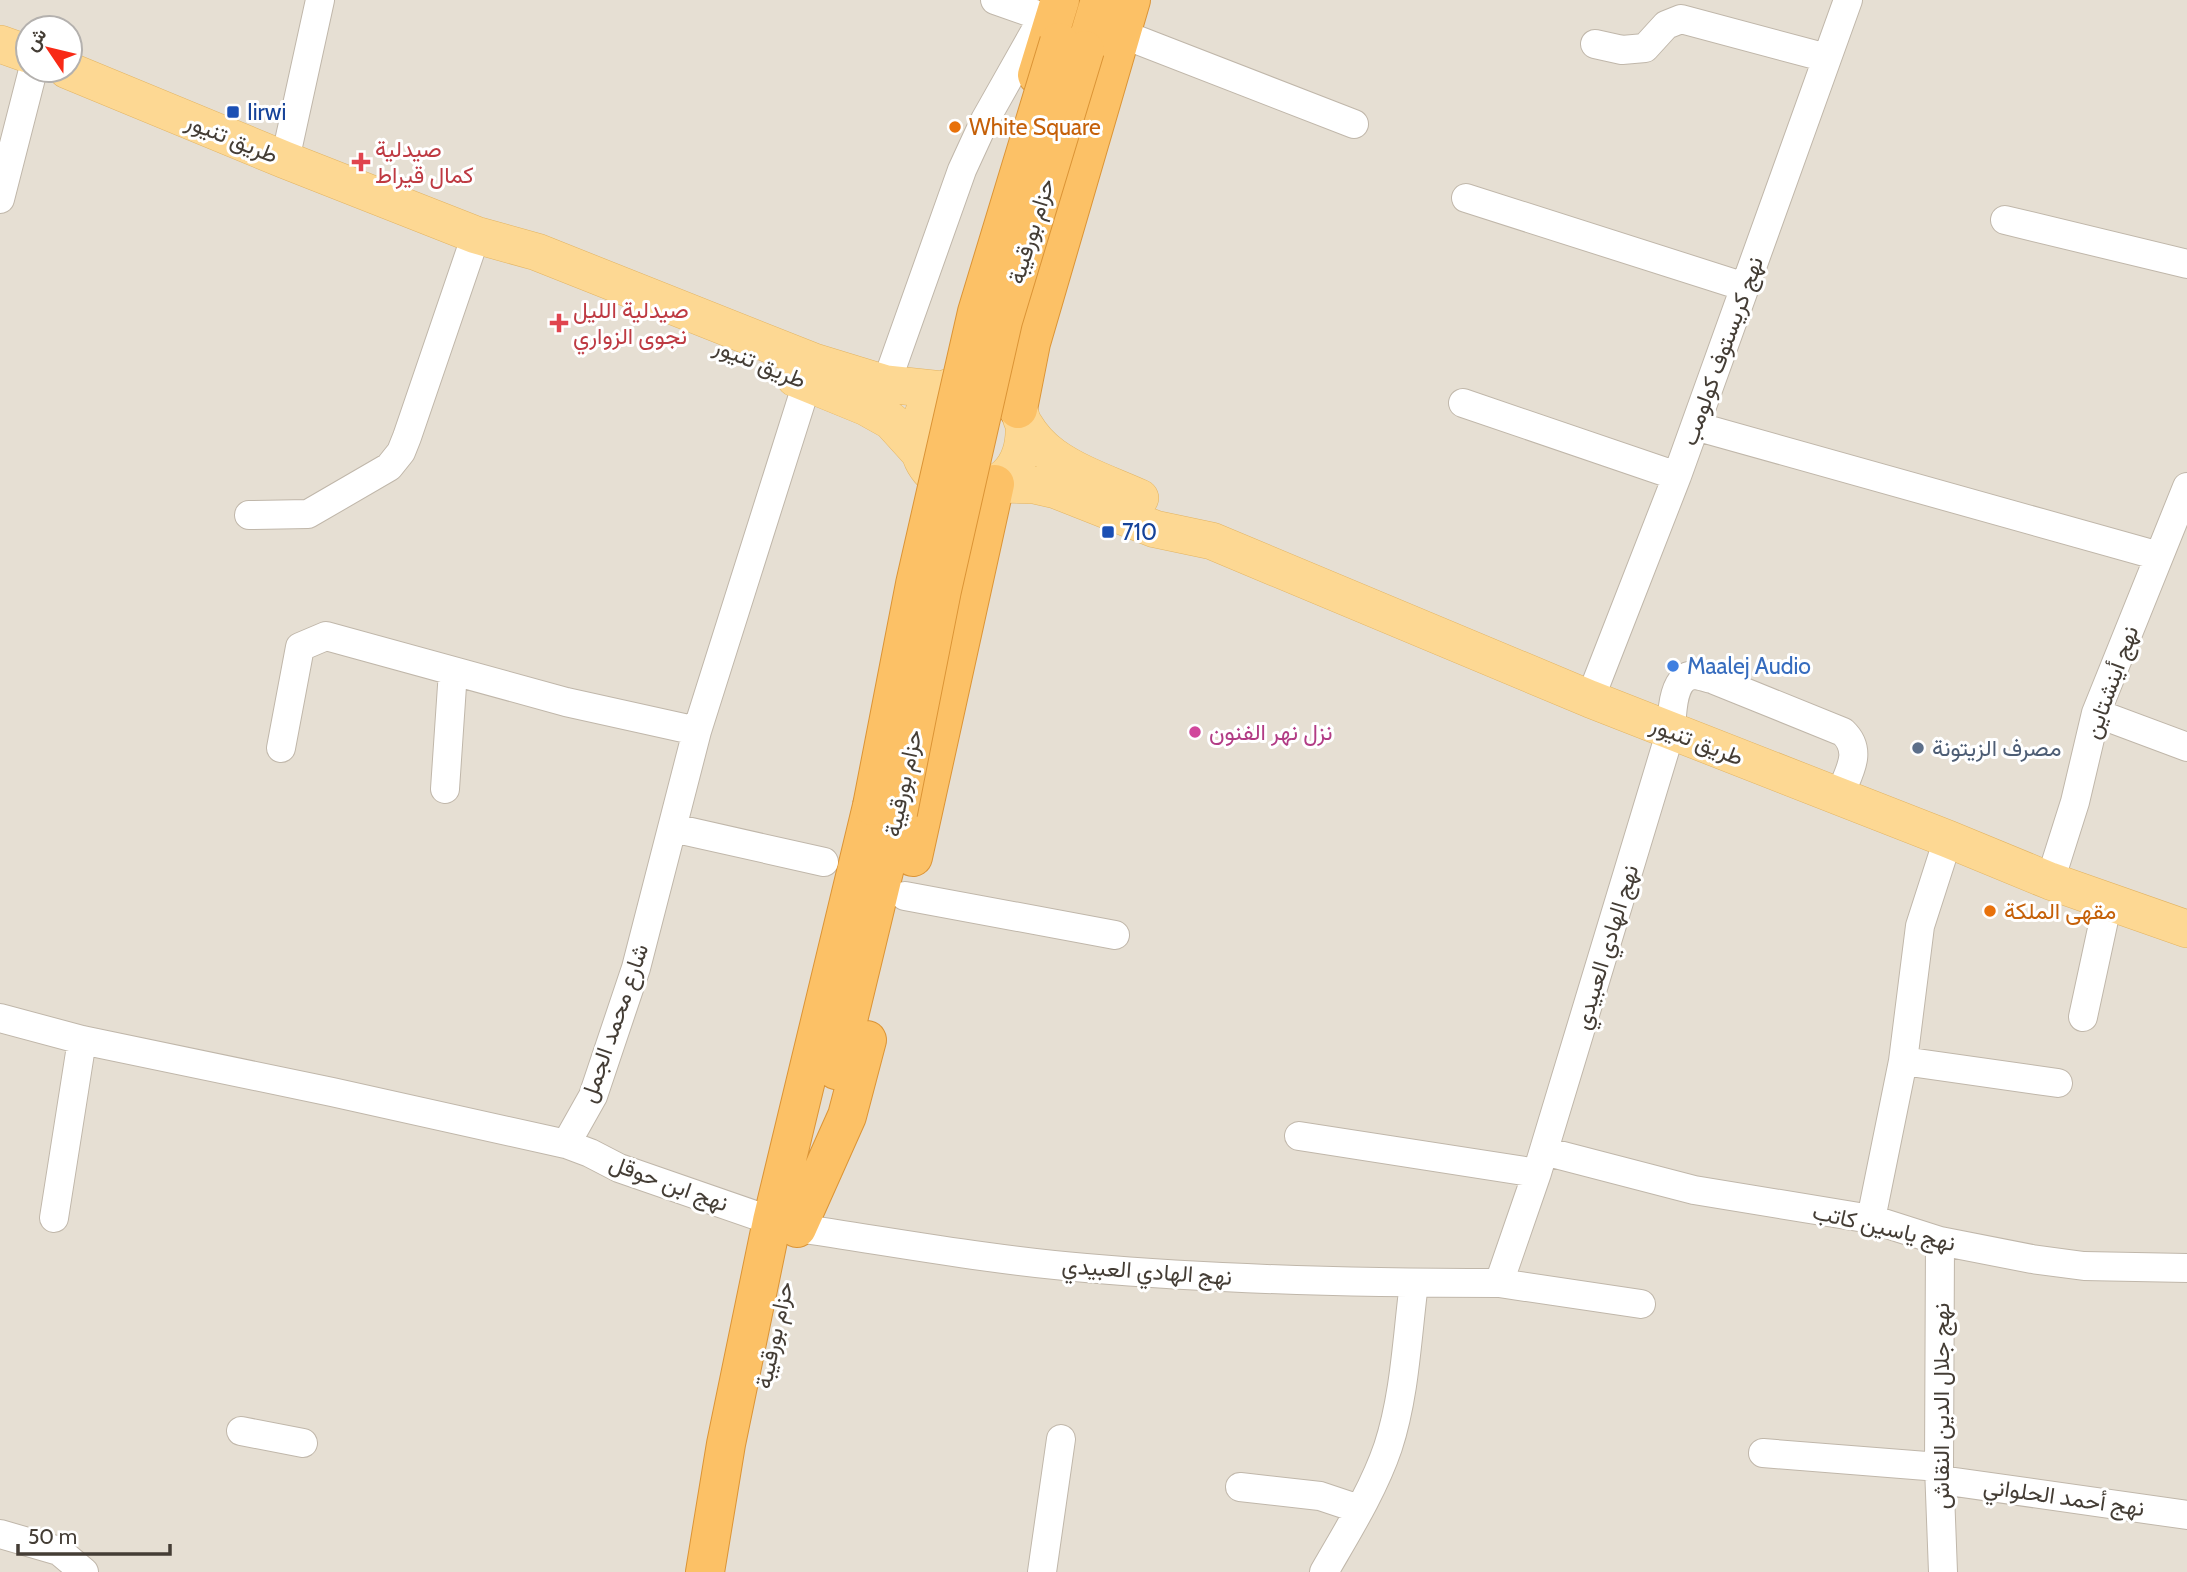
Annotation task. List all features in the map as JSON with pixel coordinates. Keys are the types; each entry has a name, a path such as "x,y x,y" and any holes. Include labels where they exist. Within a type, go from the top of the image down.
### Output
{"highway":[{"name":"حزام بورقيبة","path":"705,1572 726,1444 784,1225 885,809 942,590 1003,321 1062,22 1100,0"},
{"path":"1021,417 1031,343 1126,17"},
{"path":"943,390 962,310 1062,22"},
{"path":"784,1225 777,1126 916,518 922,456"},
{"path":"784,1225 847,1116 905,896 995,484"},
{"name":"حزام بورقيبة","path":"731,1572 784,1225"}],"main road":[{"name":"طريق تنيور","path":"84,77 475,235 537,252 814,362 886,384 943,390"},
{"name":"طريق تنيور","path":"475,235 540,272 807,383 891,421 922,456"},
{"path":"976,382 992,386 1007,396 1021,417 1025,442 1020,458 1010,474 995,484 977,490 959,489 942,481 928,469 917,434 921,416 930,402 943,390 958,384 976,382"},
{"name":"طريق تنيور","path":"1021,417 1052,455 1071,467 1164,509 1212,541"},
{"name":"طريق تنيور","path":"995,484 1034,485 1056,490 1155,529 1212,541 1590,699 2050,881 2187,929"}],"street":[{"path":"285,160 320,0"},
{"path":"886,384 962,170 985,120 1062,22 995,0"},
{"name":"نهج كريستوف كولومب","path":"1590,699 1677,476 1848,0"},
{"path":"1126,17 1354,124"},
{"path":"1595,44 1622,50 1645,48 1666,25 1681,19 1827,58"},
{"path":"0,199 29,84"},
{"path":"1465,198 1745,287"},
{"path":"2005,220 2187,264"},
{"path":"250,515 308,514 389,467 401,452 407,437 475,235"},
{"name":"شارع محمد الجمل","path":"566,1144 593,1096 627,993 697,731 807,383"},
{"path":"1463,403 1677,476"},
{"path":"1695,426 2159,556"},
{"name":"نهج أينشتاين","path":"2050,881 2075,802 2096,713 2187,487"},
{"path":"281,748 300,647 326,636 566,702 697,731"},
{"path":"445,789 453,671"},
{"name":"نهج الهادي العبيدي","path":"1499,1283 1541,1162 1671,730 1676,691 1684,680 1691,676 1712,679 1843,732 1854,745 1854,757 1839,797"},
{"path":"2096,713 2187,747"},
{"path":"673,828 824,862"},
{"path":"1871,1219 1903,1061 1920,926 1948,839"},
{"path":"905,896 1115,935"},
{"path":"2083,1017 2108,901"},
{"path":"0,1018 82,1040 332,1091 566,1144"},
{"path":"54,1218 82,1040"},
{"path":"1903,1061 2059,1083"},
{"name":"نهج ياسين كاتب","path":"1298,1136 1541,1162 1871,1219 1940,1241 2032,1259 2084,1266 2187,1268"},
{"name":"نهج ابن حوقل","path":"566,1144 619,1168 784,1225"},
{"name":"نهج الهادي العبيدي","path":"784,1225 1084,1268 1185,1275 1414,1283 1499,1283 1642,1304"},
{"name":"نهج جلال الدين النقاش","path":"1940,1241 1940,1473 1943,1572"},
{"path":"1324,1572 1381,1466 1398,1413 1414,1283"},
{"path":"241,1431 303,1443"},
{"path":"1042,1572 1061,1439"},
{"name":"نهج أحمد الحلواني","path":"1763,1452 1940,1473 2187,1515"},
{"path":"1240,1487 1320,1496 1360,1509"},
{"path":"0,1532 59,1551 81,1569"}],"shaded area":[{"path":"0,0 2187,0 2187,1572 0,1572"}],"place":[{"name":"Iirwi","path":"233,112"},
{"name":"White Square","path":"955,127"},
{"name":"صيدلية كمال قيراط","path":"361,162"},
{"name":"صيدلية الليل نجوى الزواري","path":"559,323"},
{"name":"710","path":"1108,532"},
{"name":"Maalej Audio","path":"1673,666"},
{"name":"نزل نهر الفنون","path":"1195,732"},
{"name":"مصرف الزيتونة","path":"1918,748"},
{"name":"مقهى الملكة","path":"1990,911"}]}
